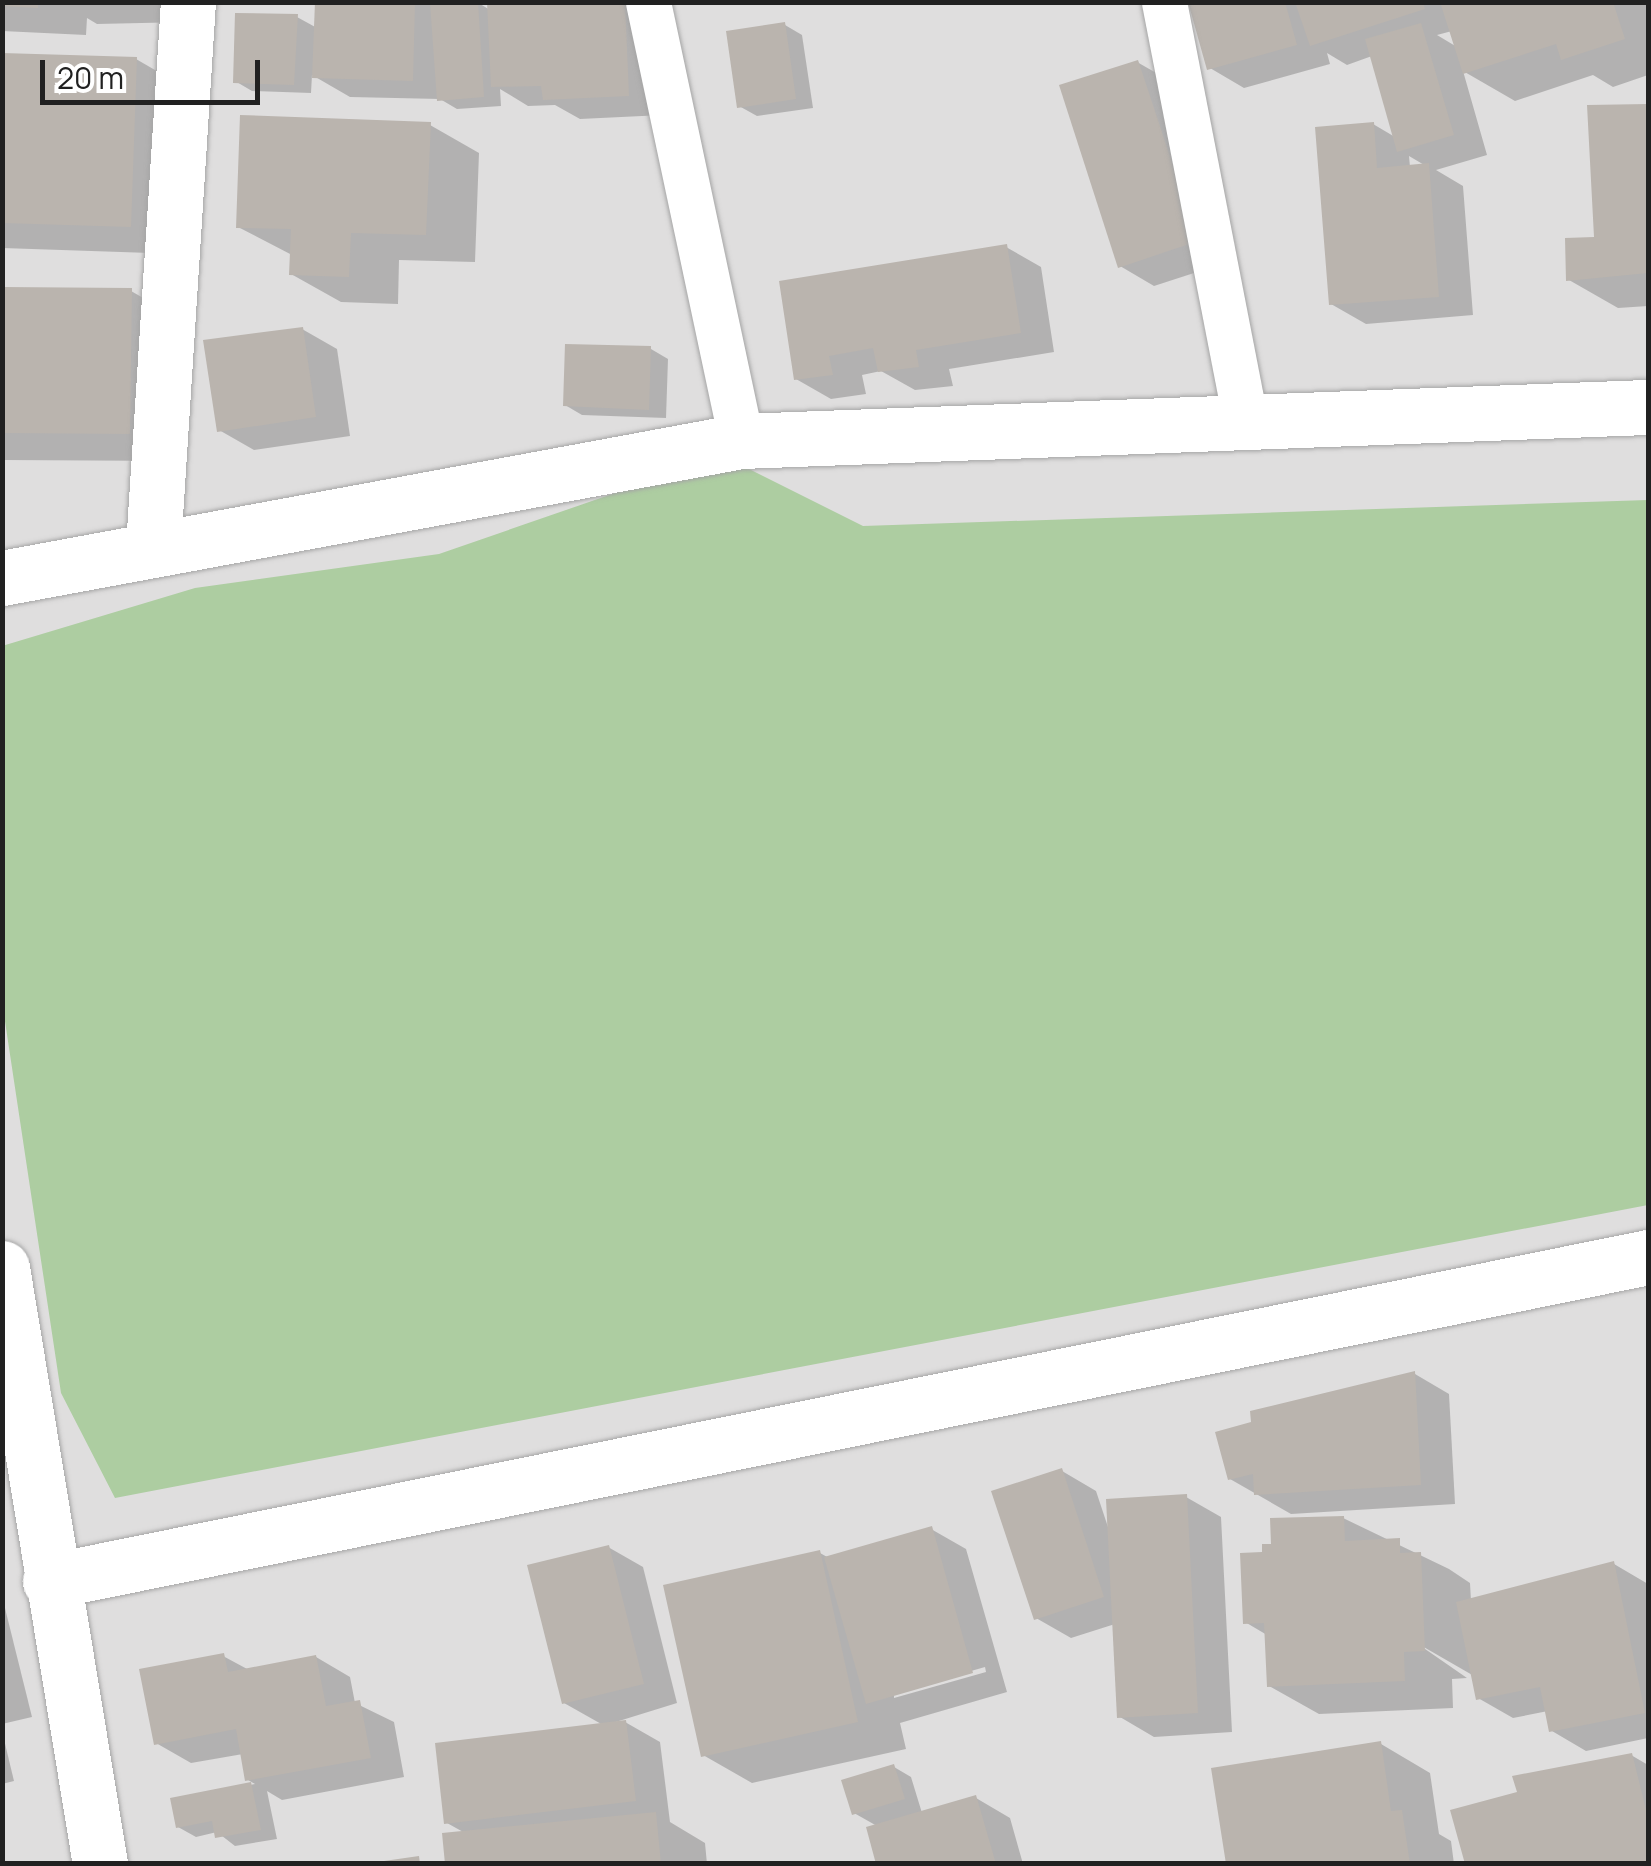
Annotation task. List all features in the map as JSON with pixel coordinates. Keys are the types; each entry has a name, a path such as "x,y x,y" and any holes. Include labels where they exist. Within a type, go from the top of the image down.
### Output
{"street":[{"path":"154,547 188,2"},
{"path":"2,578 741,441 1648,407"},
{"path":"50,1581 1648,1257"},
{"path":"2,1268 50,1581 100,1864"}],"lane":[{"path":"648,2 741,441"},
{"path":"1164,2 1246,422"}],"shaded area":[{"path":"3,3 1648,3 1648,1863 3,1863"}],"green space":[{"path":"741,465 863,526 1648,500 1648,1205 115,1498 61,1393 3,1008 2,646 195,588 439,554 667,475"}],"building":[{"path":"2,2 38,2 38,8 2,6"},
{"path":"315,2 415,2 413,81 312,78"},
{"path":"478,2 484,97 437,101 430,3"},
{"path":"487,2 625,2 629,96 543,100 541,86 491,87"},
{"path":"1188,2 1285,2 1297,45 1207,70"},
{"path":"1295,2 1423,2 1425,9 1310,46"},
{"path":"1440,2 1613,2 1625,39 1561,60 1556,44 1463,74"},
{"path":"235,13 298,14 294,85 233,83"},
{"path":"785,22 796,99 737,108 726,31"},
{"path":"1421,23 1454,135 1397,152 1365,39"},
{"path":"2,53 137,57 131,227 2,223"},
{"path":"1138,60 1198,241 1118,268 1059,85"},
{"path":"1648,104 1648,273 1566,281 1565,238 1594,237 1587,105"},
{"path":"240,115 431,122 426,235 351,233 349,277 289,275 291,229 236,228"},
{"path":"1374,122 1377,168 1429,163 1439,297 1329,305 1315,127"},
{"path":"1007,244 1021,333 916,350 919,367 878,372 873,348 829,356 833,375 794,380 779,281"},
{"path":"2,287 132,288 130,434 2,433"},
{"path":"303,327 316,417 217,432 203,340"},
{"path":"565,344 651,346 649,410 563,406"},
{"path":"1415,1371 1421,1485 1254,1495 1253,1474 1228,1480 1215,1432 1251,1422 1250,1411"},
{"path":"1062,1468 1104,1597 1034,1620 991,1491"},
{"path":"1187,1494 1198,1713 1117,1718 1106,1499"},
{"path":"1344,1516 1345,1541 1400,1538 1400,1553 1421,1552 1425,1651 1404,1652 1405,1681 1267,1687 1264,1623 1243,1624 1240,1553 1262,1552 1262,1544 1271,1544 1270,1518"},
{"path":"932,1526 973,1673 866,1704 824,1557"},
{"path":"609,1545 644,1684 562,1704 527,1565"},
{"path":"820,1550 858,1722 701,1757 663,1585"},
{"path":"1614,1561 1645,1713 1549,1732 1540,1687 1476,1700 1456,1602"},
{"path":"224,1653 228,1672 316,1655 326,1706 360,1700 371,1758 245,1781 236,1729 154,1745 139,1669"},
{"path":"626,1720 636,1801 444,1824 435,1743"},
{"path":"1381,1741 1391,1811 1402,1810 1410,1864 1226,1864 1211,1768"},
{"path":"1632,1753 1648,1818 1648,1864 1465,1864 1450,1810 1517,1792 1512,1776"},
{"path":"894,1764 905,1799 852,1815 841,1780"},
{"path":"251,1782 261,1830 215,1838 212,1821 176,1828 170,1798"},
{"path":"976,1795 996,1864 876,1864 866,1827"},
{"path":"656,1812 661,1864 445,1864 442,1833"},
{"path":"419,1856 420,1864 384,1864 384,1861"}]}
